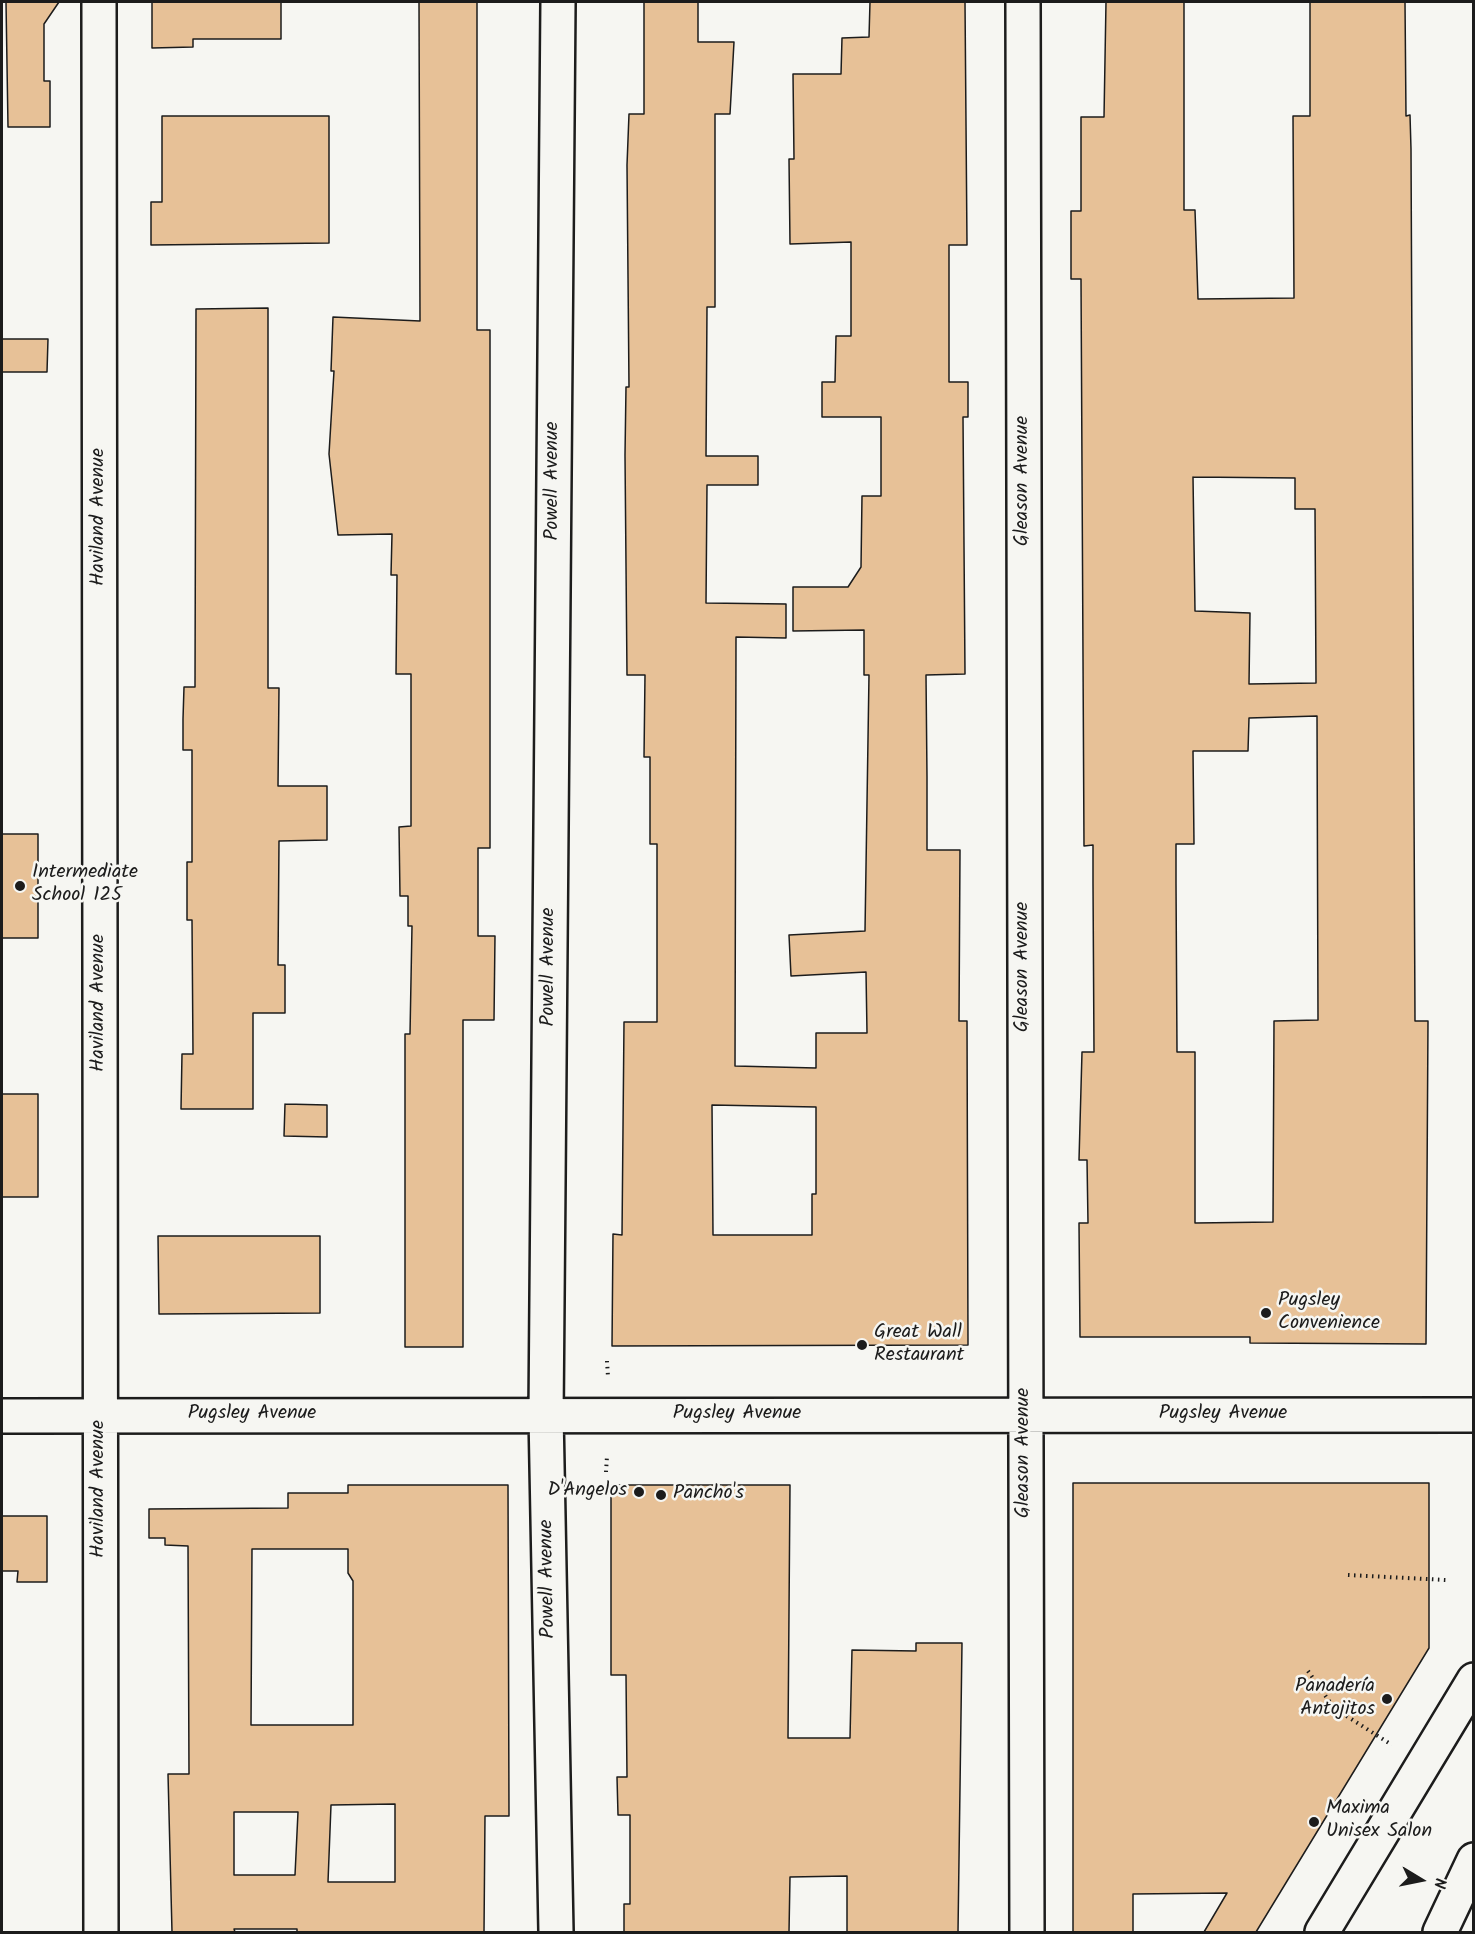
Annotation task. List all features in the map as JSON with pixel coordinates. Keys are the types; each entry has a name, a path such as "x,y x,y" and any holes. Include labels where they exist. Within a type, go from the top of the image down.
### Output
{"main road":[{"name":"Haviland Avenue","path":"99,2 101,1932"},
{"name":"Powell Avenue","path":"556,1932 546,1414 558,2"},
{"name":"Gleason Avenue","path":"1023,2 1024,1415 1027,1932"},
{"name":"Pugsley Avenue","path":"2,1416 1473,1414"},
{"path":"1322,1932 1473,1680"},
{"path":"1442,1932 1473,1860"},
{"path":"1442,1932 1473,1883"}],"path":[{"path":"607,1361 609,1377"},
{"path":"606,1472 607,1456"},
{"path":"1348,1575 1446,1580"},
{"path":"1308,1671 1334,1708 1392,1746"}],"building":[{"path":"6,2 59,2 44,24 44,81 50,81 50,127 8,127"},
{"path":"152,2 281,2 281,39 193,39 193,47 152,48"},
{"path":"419,2 477,2 477,330 490,330 490,848 478,848 478,936 495,936 494,1020 463,1020 463,1347 405,1347 405,1034 410,1034 412,926 408,926 408,896 400,896 399,827 411,826 411,674 396,674 397,575 391,575 392,534 338,535 329,454 334,371 331,371 333,317 420,321"},
{"path":"644,2 698,2 698,42 734,42 730,114 715,114 715,307 707,307 706,456 758,456 758,485 707,485 706,603 786,604 786,638 736,637 735,1066 816,1068 816,1033 867,1033 866,972 791,976 789,935 865,931 869,675 864,675 864,630 793,631 793,587 848,587 861,567 862,496 881,496 881,417 822,417 822,382 835,382 836,336 851,336 851,242 790,244 789,159 794,159 793,74 841,74 842,38 869,37 870,2 965,2 967,245 949,245 949,382 968,382 968,417 963,417 965,674 926,675 927,850 960,850 959,1021 967,1021 968,1345 612,1346 613,1234 622,1235 624,1022 657,1022 657,844 650,844 650,757 644,757 645,675 627,675 625,455 626,387 629,387 627,165 629,114 644,114","holes":["712,1105 816,1107 816,1194 812,1194 812,1235 713,1235"]},
{"path":"1106,2 1184,2 1184,210 1195,210 1198,299 1294,298 1293,116 1310,116 1310,2 1405,2 1406,116 1410,115 1411,149 1415,1021 1428,1021 1426,1344 1250,1343 1250,1337 1080,1337 1079,1223 1088,1223 1087,1160 1079,1160 1082,1052 1094,1052 1093,845 1084,846 1081,279 1071,279 1071,211 1081,211 1081,117 1104,117","holes":["1193,477 1295,478 1295,509 1315,509 1316,683 1249,684 1250,613 1195,611","1317,716 1318,1020 1274,1021 1273,1222 1195,1223 1195,1052 1177,1052 1176,883 1176,844 1194,844 1193,751 1248,751 1249,718"]},
{"path":"162,116 329,116 329,243 151,245 151,202 162,202"},
{"path":"268,308 268,688 279,688 278,786 327,786 327,840 279,841 278,965 285,965 285,1013 253,1013 253,1109 181,1109 182,1054 193,1054 192,920 187,920 187,862 192,862 192,750 183,750 183,719 184,687 195,687 196,309"},
{"path":"2,339 48,339 47,372 2,372"},
{"name":"Intermediate School 125","path":"2,834 38,834 38,938 2,938"},
{"path":"2,1094 38,1094 38,1197 2,1197"},
{"path":"285,1104 327,1105 327,1137 284,1136"},
{"path":"158,1236 320,1236 320,1313 159,1314"},
{"path":"1073,1483 1429,1483 1429,1648 1256,1932 1204,1932 1227,1893 1133,1894 1133,1932 1073,1932"},
{"path":"348,1485 508,1485 509,1816 485,1816 484,1932 297,1932 297,1929 234,1929 235,1932 172,1932 168,1774 189,1774 188,1546 165,1545 165,1538 149,1538 149,1509 288,1508 288,1493 348,1493","holes":["252,1549 348,1549 348,1573 353,1581 353,1725 251,1725","395,1804 395,1882 328,1882 331,1805","234,1812 298,1812 295,1875 234,1875"]},
{"path":"611,1485 790,1485 788,1738 850,1738 852,1650 916,1651 916,1643 962,1643 958,1932 847,1932 847,1876 790,1877 789,1932 624,1932 624,1904 630,1904 630,1815 618,1815 617,1777 627,1777 626,1675 611,1675"},
{"path":"2,1516 47,1516 47,1582 17,1582 18,1571 2,1571"}],"place":[{"name":"Intermediate School 125","path":"20,886"},
{"name":"Pugsley Convenience","path":"1266,1313"},
{"name":"Great Wall Restaurant","path":"862,1345"},
{"name":"D'Angelos","path":"639,1492"},
{"name":"Pancho's","path":"661,1495"},
{"name":"Panadería Antojitos","path":"1387,1699"},
{"name":"Maxima Unisex Salon","path":"1314,1822"}]}
